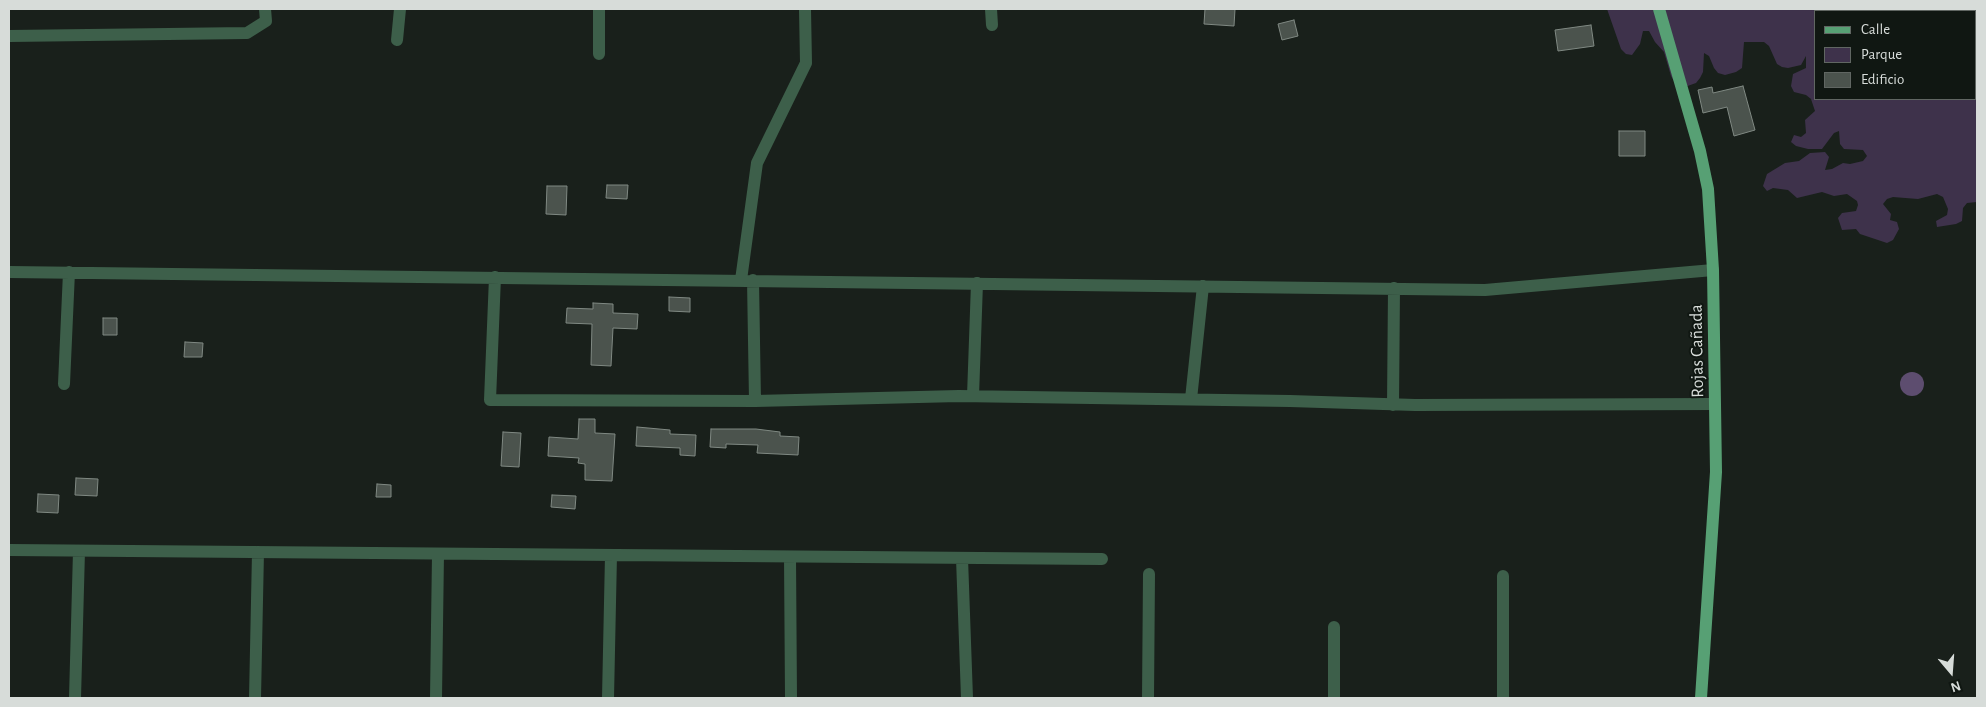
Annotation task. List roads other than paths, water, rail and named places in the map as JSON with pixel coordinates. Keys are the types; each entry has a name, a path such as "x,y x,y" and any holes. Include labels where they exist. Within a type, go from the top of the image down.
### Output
{"main road":[{"name":"Rojas Cañada","path":"1659,9 1700,151 1708,189 1713,270 1716,472 1702,698"}],"street":[{"path":"9,36 247,33 266,21 265,9"},
{"path":"397,40 400,9"},
{"path":"599,9 599,54"},
{"path":"755,402 747,280 757,163 806,62 805,9"},
{"path":"991,9 992,25"},
{"path":"9,272 1485,290 1713,270"},
{"path":"64,384 69,272"},
{"path":"495,278 490,400 755,402 974,396 1393,405 1715,404"},
{"path":"974,396 977,283"},
{"path":"1191,400 1203,286"},
{"path":"1393,405 1394,288"},
{"path":"9,550 1102,559"},
{"path":"76,698 79,551"},
{"path":"255,698 258,552"},
{"path":"436,698 438,554"},
{"path":"608,698 612,555"},
{"path":"790,557 791,698"},
{"path":"962,558 967,698"},
{"path":"1148,698 1149,574"},
{"path":"1503,576 1503,698"},
{"path":"1334,627 1334,698"}]}
